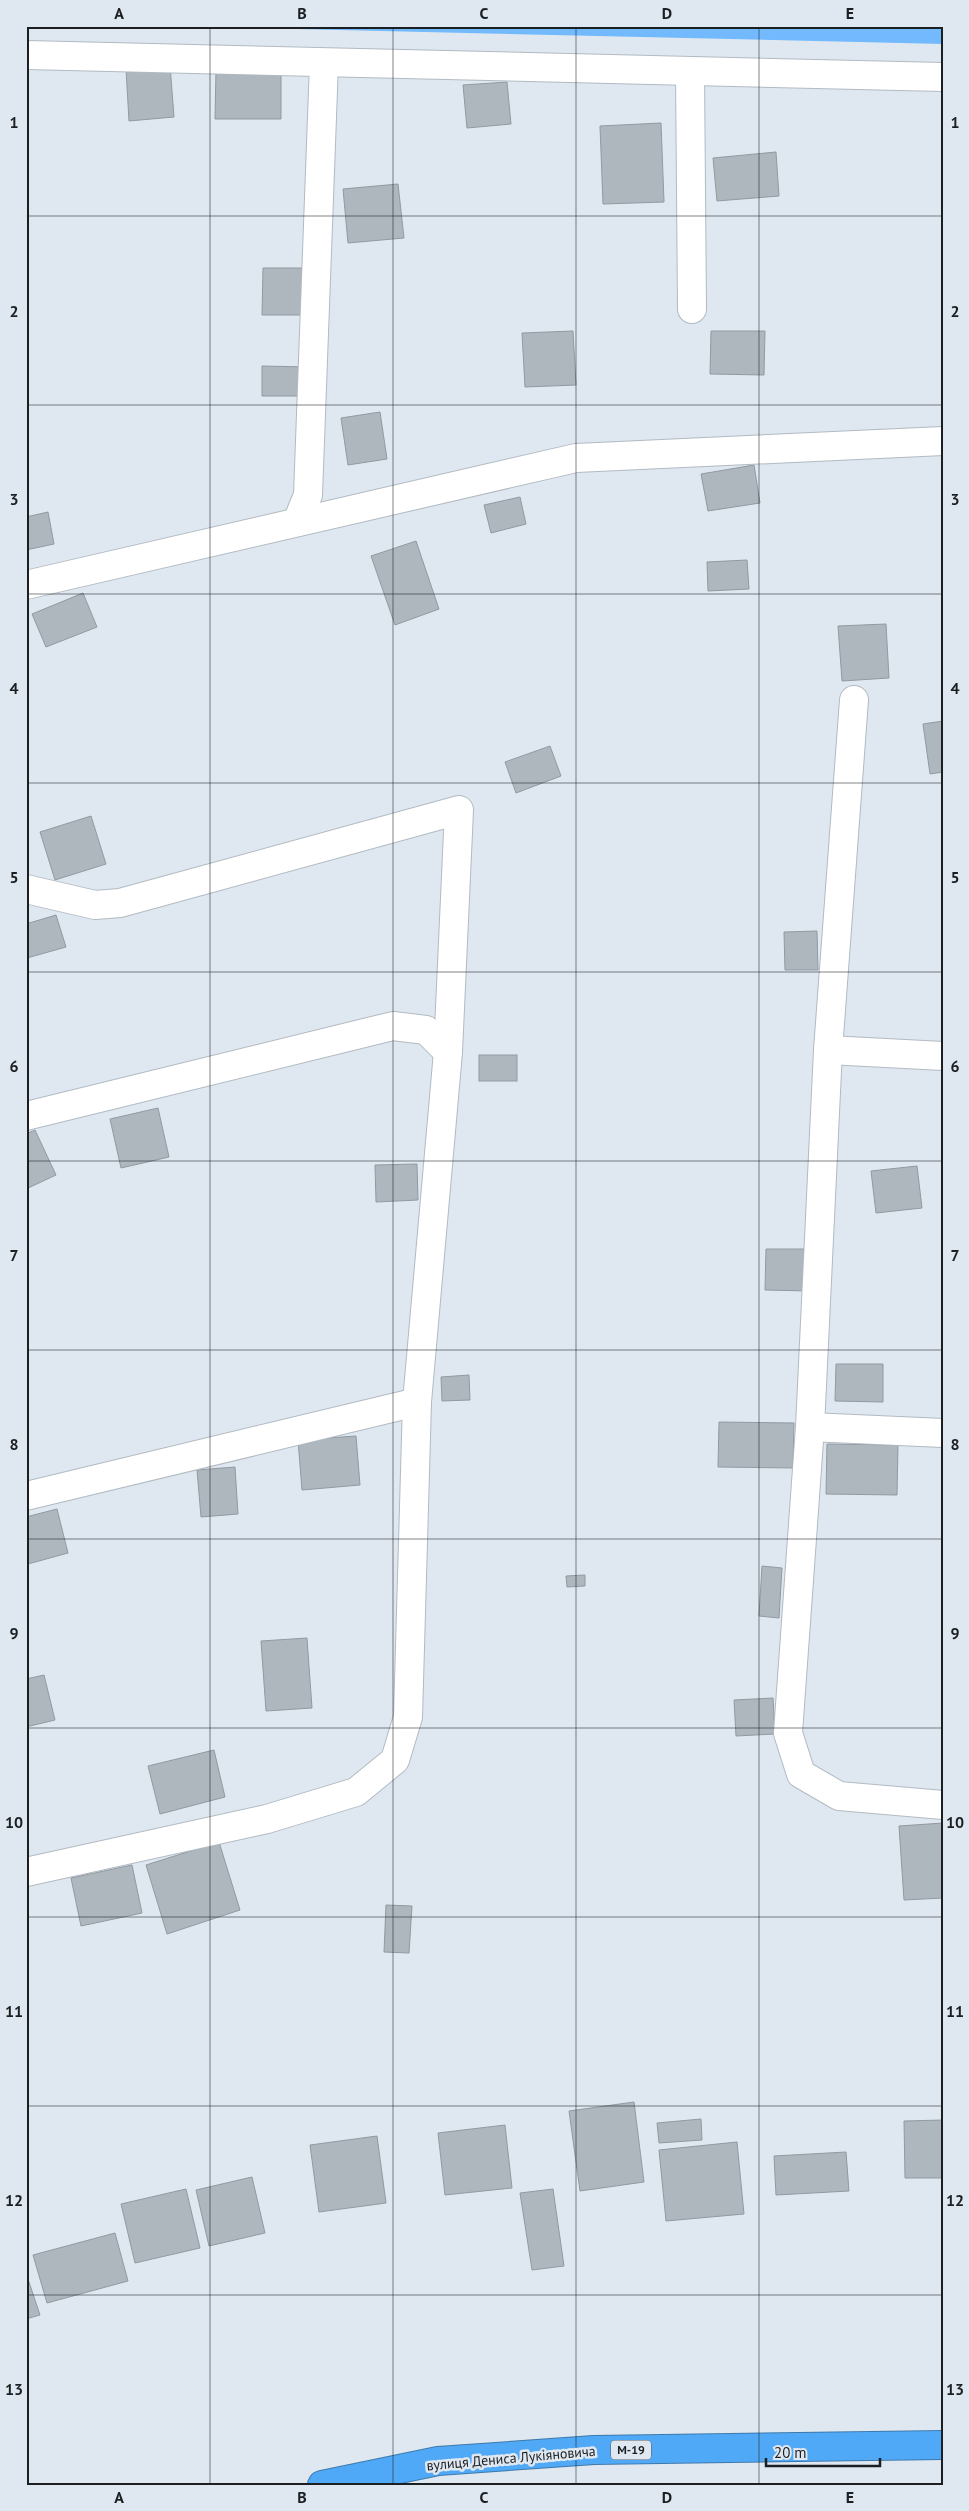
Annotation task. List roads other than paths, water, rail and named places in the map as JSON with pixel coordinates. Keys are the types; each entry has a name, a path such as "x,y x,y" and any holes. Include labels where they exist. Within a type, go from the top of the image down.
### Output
{"highway":[{"name":"вулиця Дениса Лукіяновича","path":"322,2485 438,2461 574,2452 943,2445"}],"street":[{"path":"26,55 943,77"},
{"path":"297,522 308,495 324,63"},
{"path":"690,71 692,309"},
{"path":"26,586 576,458 943,441"},
{"path":"854,700 828,1050 810,1427 788,1733 801,1774 840,1796 943,1805"},
{"path":"26,889 95,905 120,903 459,810 448,1052 417,1402 408,1717 396,1760 356,1792 267,1819 26,1872"},
{"path":"26,1116 393,1026 426,1030 448,1052"},
{"path":"828,1050 943,1056"},
{"path":"26,1496 417,1402"},
{"path":"810,1427 943,1433"}]}
